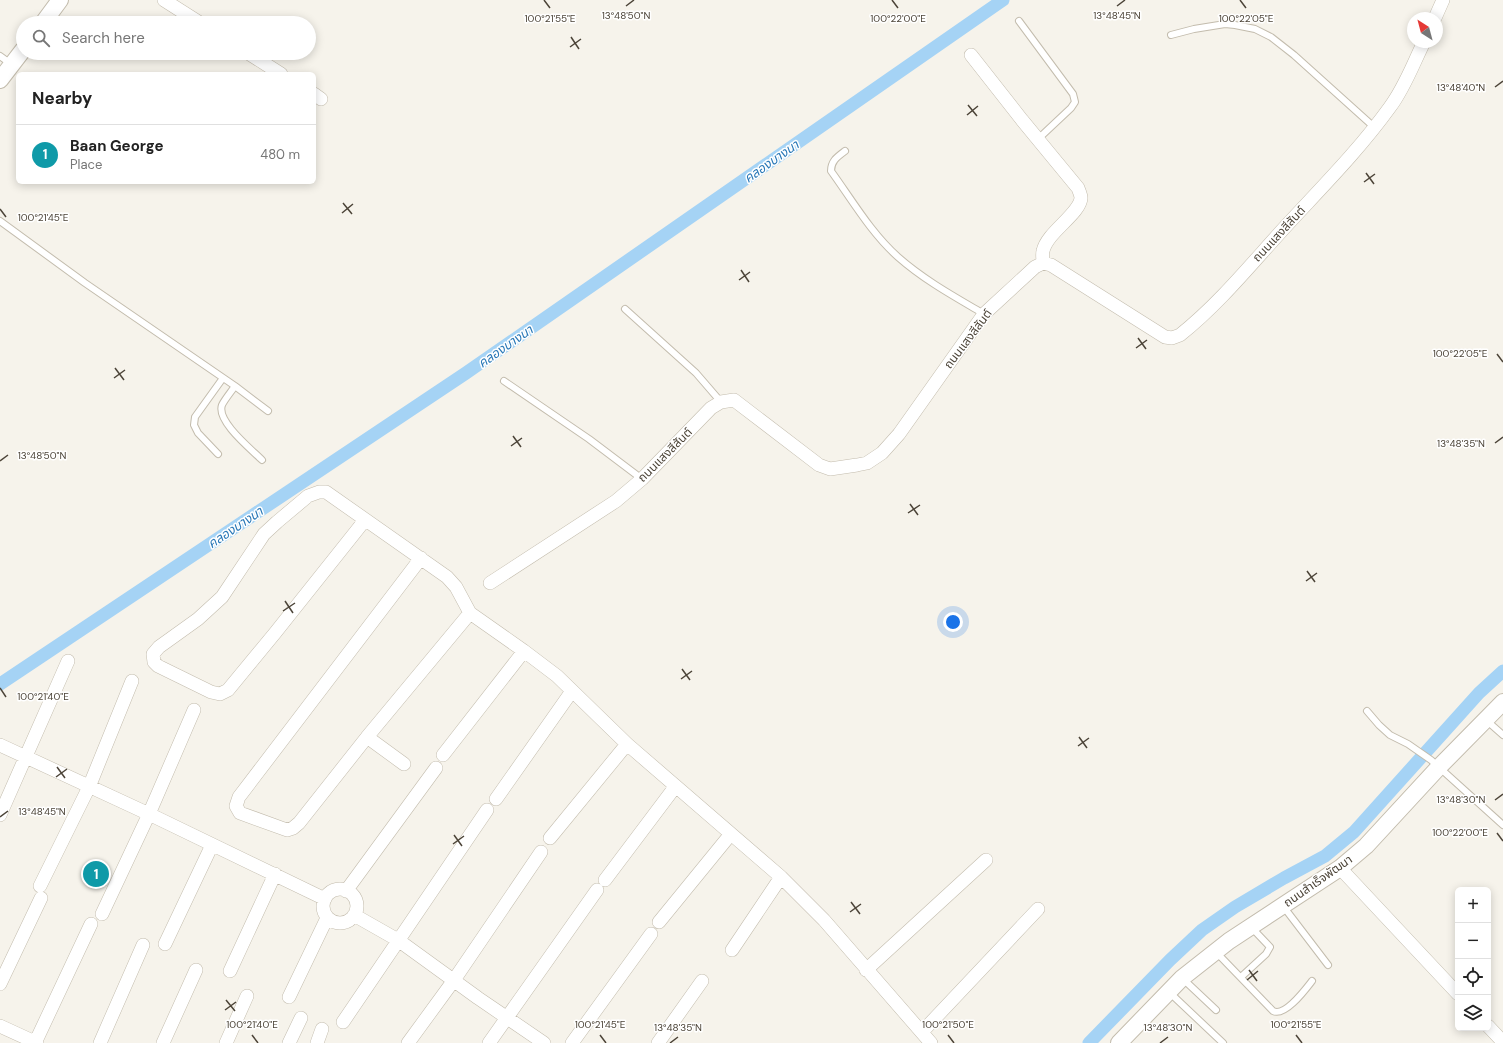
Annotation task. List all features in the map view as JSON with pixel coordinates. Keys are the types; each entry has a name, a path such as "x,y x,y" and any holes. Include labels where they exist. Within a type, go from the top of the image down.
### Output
{"street":[{"path":"48,16 60,0"},
{"path":"164,0 189,16"},
{"path":"1438,12 1443,0"},
{"name":"ถนนแสงสีสันต์","path":"490,583 616,501 642,479 711,408 721,402 734,400 819,465 830,469 867,463 882,453 899,434 984,314 1034,267 1043,263 1051,265 1165,337 1177,337 1235,283 1318,193 1374,127 1391,106 1406,81 1421,48"},
{"path":"0,80 6,60 16,54"},
{"path":"971,55 1078,188 1081,197 1078,207 1050,237 1043,252 1043,263"},
{"path":"259,60 278,72"},
{"path":"365,520 276,633 228,690 220,694 212,692 158,666 154,662 153,654 159,647 198,619 222,598 264,534 308,496 319,492 326,492 447,577 456,587 470,613 557,676 627,744 781,878 824,920 931,1043"},
{"path":"421,558 239,797 236,806 240,813 287,830 293,828 299,823 470,613"},
{"path":"443,755 524,651"},
{"path":"0,815 68,661"},
{"path":"0,984 88,787 132,681"},
{"path":"496,799 572,691"},
{"name":"ถนนสำเร็จพัฒนา","path":"1119,1043 1182,978 1251,927 1340,868 1366,846 1435,764 1486,720 1503,702"},
{"path":"102,914 149,814 194,710"},
{"path":"367,738 404,764"},
{"path":"550,838 627,744"},
{"path":"0,745 149,814 325,899"},
{"path":"346,891 436,768"},
{"path":"489,1043 601,885 675,787"},
{"path":"343,1022 487,810"},
{"path":"659,922 730,835"},
{"path":"165,944 212,845"},
{"path":"408,1043 454,980 541,852"},
{"path":"866,970 986,860"},
{"path":"1340,868 1455,991"},
{"path":"230,971 275,874"},
{"path":"732,950 781,878"},
{"path":"336,890 346,891 351,894 355,900 356,906 354,915 348,921 342,923 337,923 327,918 323,909 325,899 336,890"},
{"path":"922,1032 1038,909"},
{"path":"354,915 398,940 544,1043"},
{"path":"289,997 327,918"},
{"path":"0,1026 36,1043 91,924"},
{"path":"572,1043 651,934"},
{"path":"100,1043 143,945"},
{"path":"163,1043 196,970"},
{"path":"658,1043 702,981"},
{"path":"226,1043 246,996"},
{"path":"289,1043 301,1018"},
{"path":"317,1043 322,1029"},
{"path":"1491,1029 1503,1042"}],"lane":[{"path":"1019,21 1073,94 1076,102 1072,108 1038,139"},
{"path":"1171,35 1194,28 1225,24 1255,29 1271,37 1294,55 1374,127"},
{"path":"845,151 834,160 831,165 831,171 880,238 897,256 930,282 984,314"},
{"path":"0,222 85,283 235,386 268,411"},
{"path":"626,309 696,373 721,402"},
{"path":"218,454 198,433 194,425 195,417 223,378"},
{"path":"504,381 589,439 642,479"},
{"path":"235,386 222,406 222,414 228,425 262,460"},
{"path":"1367,711 1390,735 1408,744 1435,764 1503,825"},
{"path":"1486,720 1503,735"},
{"path":"1283,906 1328,965"},
{"path":"1241,977 1266,954 1270,947 1251,927"},
{"path":"1216,952 1273,1011 1276,1012 1282,1011 1290,1006 1312,981"},
{"path":"1182,978 1216,1010"},
{"path":"1169,992 1223,1043"}],"building":[{"path":"91,865 106,871 100,884 85,877"}],"waterway":[{"name":"คลองบางนา","path":"0,684 466,373 1003,0"},
{"path":"1089,1043 1170,960 1202,930 1235,907 1325,856 1354,832 1479,693 1503,671"}],"place":[{"name":"Baan George","path":"96,874"}]}
